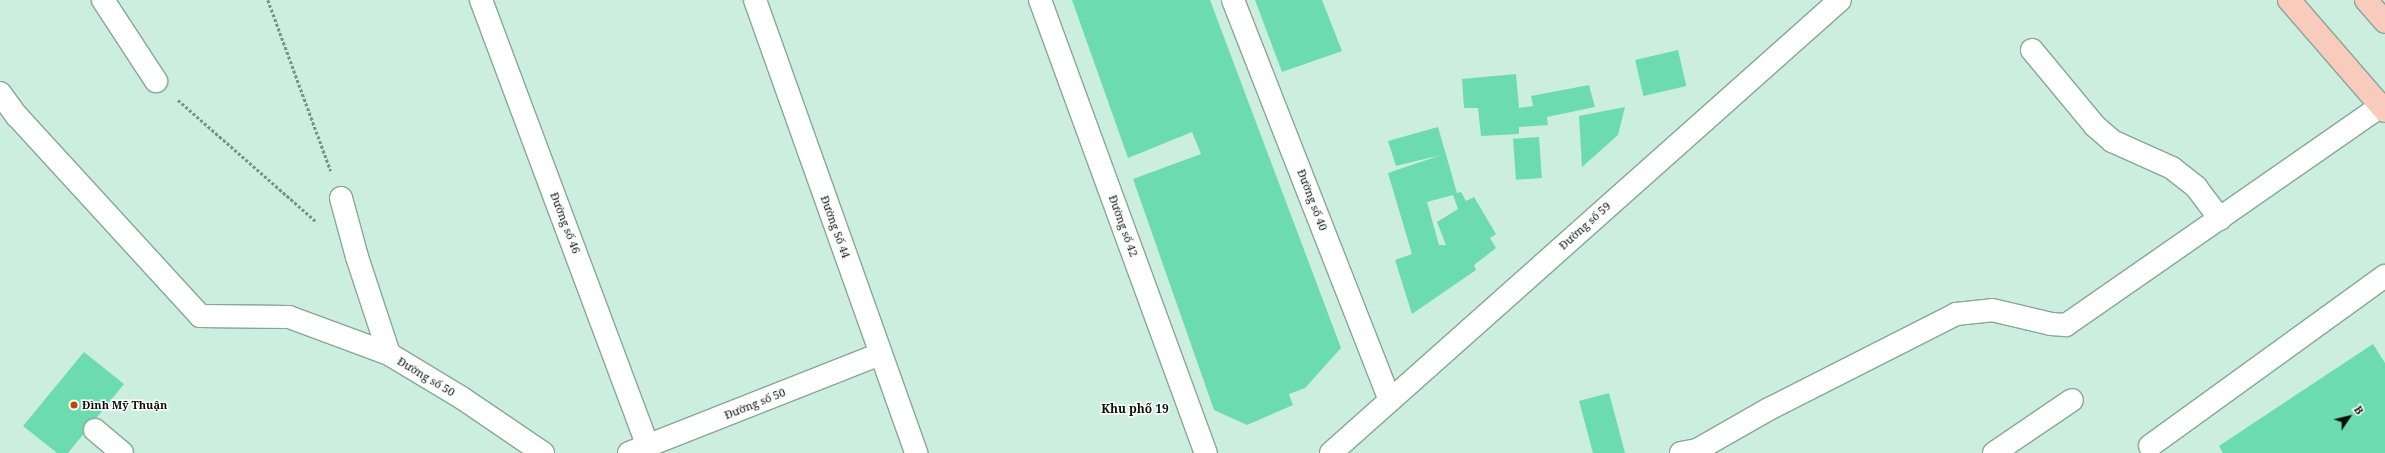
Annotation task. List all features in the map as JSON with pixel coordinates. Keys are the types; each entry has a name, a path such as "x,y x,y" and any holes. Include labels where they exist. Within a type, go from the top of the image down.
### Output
{"main road":[{"path":"2289,0 2383,108"},
{"path":"2366,0 2385,22"}],"street":[{"path":"103,0 156,81"},
{"name":"Đường số 46","path":"481,0 639,450"},
{"name":"Đường Số 44","path":"755,0 916,453"},
{"name":"Đường số 42","path":"1040,0 1206,453"},
{"name":"Đường số 40","path":"1233,0 1390,400"},
{"name":"Đường số 59","path":"1331,453 1840,0"},
{"path":"2032,50 2094,126 2112,141 2172,168 2196,187 2220,219"},
{"name":"Đường số 50","path":"0,94 17,116 200,316 289,317 389,354 462,398 543,453"},
{"path":"1682,453 1697,450 1769,409 1956,314 1992,310 2051,324 2066,324 2383,108"},
{"path":"341,198 357,258 389,354"},
{"path":"2150,446 2385,276"},
{"name":"Đường số 50","path":"639,450 880,354"},
{"path":"1994,453 2072,400"},
{"path":"95,430 122,453"}],"path":[{"path":"268,0 341,198"},
{"path":"156,81 322,227"}],"building":[{"path":"1072,0 1210,0 1341,348 1305,388 1289,394 1293,405 1247,425 1214,410 1133,179 1201,154 1192,132 1128,158"},
{"path":"1255,0 1322,0 1342,51 1282,72"},
{"path":"1678,50 1686,86 1643,96 1635,60"},
{"path":"1516,74 1519,108 1533,106 1531,96 1589,85 1595,107 1547,117 1548,125 1519,127 1519,134 1481,136 1478,108 1464,108 1462,79"},
{"path":"1625,107 1618,135 1582,167 1579,116"},
{"path":"1438,127 1457,193 1461,192 1466,201 1474,197 1496,234 1490,238 1496,248 1474,265 1476,270 1412,314 1395,260 1412,254 1388,173 1441,155 1396,166 1388,141","holes":["1453,195 1458,209 1437,222 1446,245 1439,245 1427,202"]},
{"path":"1539,137 1542,178 1516,180 1513,139"},
{"path":"2373,344 2385,363 2385,453 2223,453 2219,446"},
{"name":"Đình Mỹ Thuận","path":"84,352 124,384 68,453 57,453 23,426"},
{"path":"1609,393 1625,453 1593,453 1579,401"}],"place":[{"name":"Đình Mỹ Thuận","path":"74,405"}],"district":[{"name":"Khu phố 19","path":"1135,409"}]}
